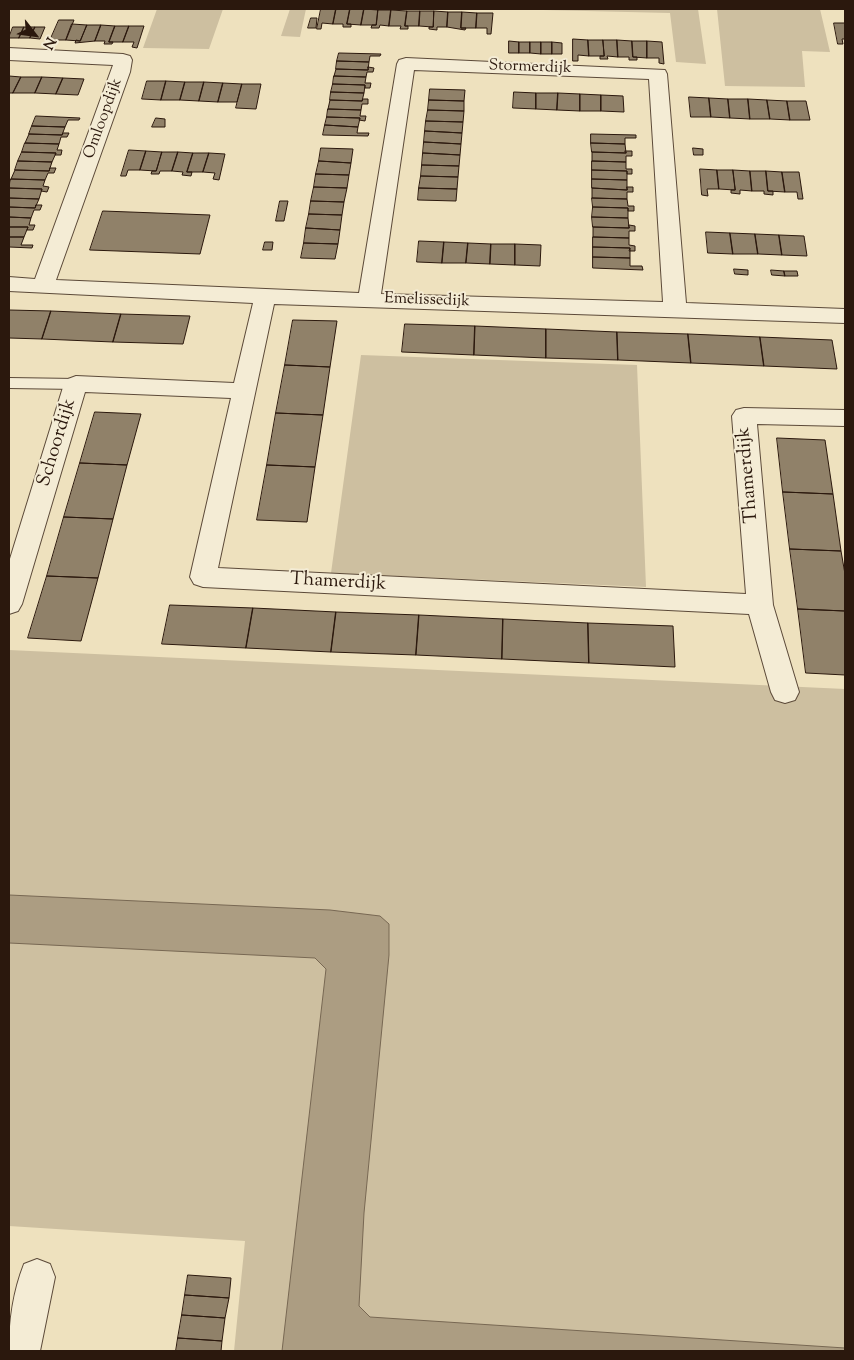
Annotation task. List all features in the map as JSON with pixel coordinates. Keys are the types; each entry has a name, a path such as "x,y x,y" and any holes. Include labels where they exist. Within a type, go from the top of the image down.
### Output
{"street":[{"name":"Omloopdijk","path":"9,54 123,60 121,72 43,285"},
{"name":"Stormerdijk","path":"369,299 406,64 495,66 658,74 675,309"},
{"name":"Emelissedijk","path":"9,284 265,297 845,316"},
{"name":"Thamerdijk","path":"265,297 203,576 760,605"},
{"name":"Schoordijk","path":"9,604 13,575 76,384 243,391"},
{"name":"Thamerdijk","path":"786,692 760,605 744,416 845,418"},
{"path":"20,1351 37,1277"}],"lane":[{"path":"9,383 76,384"}],"shaded area":[{"path":"157,9 223,9 209,49 143,48"},
{"path":"290,9 306,9 300,37 281,36"},
{"path":"501,9 698,9 706,64 676,62 670,13"},
{"path":"717,9 820,9 830,52 802,51 805,87 725,86"},
{"path":"361,355 637,365 646,587 331,573"},
{"path":"9,650 845,689 845,1351 234,1351 245,1241 9,1226"},
{"path":"9,895 330,910 380,916 389,924 389,955 364,1213 359,1306 370,1317 845,1348 845,1351 282,1351 326,969 315,958 9,943"}],"building":[{"path":"321,9 336,9 333,24 322,23 321,29 317,29"},
{"path":"336,9 350,9 347,24 351,24 351,27 343,27 343,24 333,24"},
{"path":"350,9 364,9 361,25 347,24"},
{"path":"364,9 378,10 376,25 361,25"},
{"path":"378,10 391,10 389,26 380,25 379,28 371,28 372,25 376,25"},
{"path":"391,10 407,11 405,26 408,26 408,29 400,29 401,26 389,26"},
{"path":"407,11 420,11 419,26 405,26"},
{"path":"420,11 434,11 433,27 419,26"},
{"path":"434,11 448,12 447,27 437,27 437,30 429,29 429,27 433,27"},
{"path":"448,12 462,12 461,28 466,28 465,30 447,27"},
{"path":"462,12 477,13 476,28 461,28"},
{"path":"477,13 493,13 491,34 487,34 487,28 476,28"},
{"path":"311,18 317,18 316,28 308,28"},
{"path":"59,20 74,20 66,40 55,40 53,45 48,45"},
{"path":"834,23 845,23 845,39 842,39 843,44 838,44"},
{"path":"72,24 87,25 80,41 66,40"},
{"path":"87,25 101,25 95,41 75,43 76,40 80,41"},
{"path":"101,25 115,26 109,42 113,42 112,44 104,44 105,41 95,41"},
{"path":"115,26 129,26 123,42 109,42"},
{"path":"129,26 144,26 137,48 132,47 134,42 123,42"},
{"path":"13,27 24,27 19,38 9,38"},
{"path":"24,27 35,27 30,38 19,38"},
{"path":"35,27 45,27 40,39 30,38"},
{"path":"573,39 588,40 589,56 578,55 578,61 573,61"},
{"path":"588,40 603,40 604,56 589,56"},
{"path":"603,40 617,40 618,57 607,56 608,59 600,59 600,56 604,56"},
{"path":"617,40 632,41 633,57 637,57 637,60 629,60 629,57 618,57"},
{"path":"509,41 519,42 519,53 509,53"},
{"path":"632,41 647,41 647,58 633,57"},
{"path":"647,41 662,42 664,64 659,63 659,58 647,58"},
{"path":"519,42 530,42 530,53 519,53"},
{"path":"530,42 541,42 541,54 530,53"},
{"path":"541,42 552,42 552,54 541,54"},
{"path":"552,42 562,43 562,54 552,54"},
{"path":"339,53 381,54 380,56 370,56 369,62 337,61"},
{"path":"337,61 369,62 368,70 336,69"},
{"path":"368,67 374,68 373,72 367,72 366,77 334,76 336,69 368,70"},
{"path":"9,76 21,77 13,93 9,93"},
{"path":"334,76 366,77 365,83 371,83 370,88 365,88 365,85 333,84"},
{"path":"21,77 42,77 35,93 13,93"},
{"path":"42,77 63,78 56,94 35,93"},
{"path":"63,78 84,79 78,95 56,94"},
{"path":"147,81 166,81 161,100 142,99"},
{"path":"166,81 185,82 180,100 161,100"},
{"path":"185,82 204,82 199,101 180,100"},
{"path":"204,82 223,83 218,102 199,101"},
{"path":"223,83 242,84 237,102 218,102"},
{"path":"242,84 261,84 256,109 236,108"},
{"path":"333,84 365,85 364,93 331,92"},
{"path":"430,89 465,90 464,101 429,100"},
{"path":"331,92 364,93 362,101 330,100"},
{"path":"514,92 536,93 536,109 513,108"},
{"path":"536,93 558,93 557,110 536,109"},
{"path":"558,93 580,94 580,111 557,110"},
{"path":"580,94 601,95 601,111 580,111"},
{"path":"601,95 623,96 624,112 601,111"},
{"path":"689,97 709,98 711,117 691,117"},
{"path":"709,98 728,99 730,118 711,117"},
{"path":"363,99 368,99 368,104 362,104 361,110 328,109 330,100 362,101"},
{"path":"728,99 748,99 750,119 730,118"},
{"path":"748,99 767,100 770,119 750,119"},
{"path":"429,100 464,101 464,111 428,110"},
{"path":"767,100 787,101 790,120 770,119"},
{"path":"787,101 806,101 810,120 790,120"},
{"path":"328,109 361,110 360,116 366,116 365,121 359,120 360,118 327,117"},
{"path":"428,110 464,111 463,122 426,121"},
{"path":"36,116 80,118 79,120 68,120 65,127 32,126"},
{"path":"327,117 360,118 358,127 325,125"},
{"path":"156,118 165,119 165,127 152,127"},
{"path":"426,121 463,122 462,133 425,131"},
{"path":"325,125 358,127 357,133 369,133 368,136 323,135"},
{"path":"32,126 65,127 62,135 29,134"},
{"path":"425,131 462,133 461,144 424,142"},
{"path":"63,133 69,133 67,137 61,137 59,144 25,143 29,134 62,135"},
{"path":"591,134 636,135 636,138 625,138 625,144 591,143"},
{"path":"424,142 461,144 460,155 423,153"},
{"path":"25,143 59,144 57,150 62,150 61,155 55,155 56,153 22,152"},
{"path":"591,143 625,144 626,153 592,152"},
{"path":"321,148 353,149 351,163 319,161"},
{"path":"693,148 703,149 703,155 694,155"},
{"path":"129,150 146,151 140,170 128,170 126,176 121,176"},
{"path":"146,151 162,152 156,171 140,170"},
{"path":"625,151 632,151 632,156 626,156 626,162 592,161 592,152 626,153"},
{"path":"22,152 56,153 52,162 18,161"},
{"path":"162,152 178,152 172,171 160,171 159,174 151,174 152,171 156,171"},
{"path":"178,152 193,153 187,172 192,172 191,176 182,175 183,172 172,171"},
{"path":"193,153 209,153 203,172 187,172"},
{"path":"209,153 225,154 219,180 213,179 215,173 203,172"},
{"path":"423,153 460,155 459,166 422,165"},
{"path":"18,161 52,162 49,171 15,170"},
{"path":"319,161 351,163 349,175 316,174"},
{"path":"592,161 626,162 626,169 632,169 632,174 627,174 627,171 592,170"},
{"path":"422,165 459,166 458,177 421,176"},
{"path":"50,168 56,168 54,173 48,173 45,180 11,179 15,170 49,171"},
{"path":"700,169 717,170 719,189 707,189 708,196 702,195"},
{"path":"592,170 627,171 627,180 592,179"},
{"path":"717,170 733,170 735,190 719,189"},
{"path":"733,170 750,171 752,191 740,190 740,194 731,193 731,190 735,190"},
{"path":"750,171 766,171 768,191 773,191 773,195 764,194 764,191 752,191"},
{"path":"766,171 782,172 785,192 768,191"},
{"path":"782,172 799,172 803,199 798,199 797,192 785,192"},
{"path":"316,174 349,175 347,188 314,187"},
{"path":"421,176 458,177 457,189 419,188"},
{"path":"11,179 45,180 43,186 49,187 47,192 41,191 42,189 9,188"},
{"path":"592,179 627,180 627,190 592,188"},
{"path":"314,187 347,188 344,202 311,201"},
{"path":"627,187 633,187 633,192 627,192 627,199 592,198 592,188 627,190"},
{"path":"9,188 42,189 39,199 9,198"},
{"path":"419,188 457,189 456,201 418,200"},
{"path":"9,198 39,199 35,208 9,207"},
{"path":"592,198 627,199 628,206 634,206 634,211 628,211 628,208 593,207"},
{"path":"280,201 288,201 284,221 276,221"},
{"path":"311,201 344,202 342,215 309,214"},
{"path":"36,205 42,205 40,210 34,210 31,218 9,217 9,207 35,208"},
{"path":"593,207 628,208 628,218 592,217"},
{"path":"103,211 210,215 200,254 90,250"},
{"path":"309,214 342,215 340,230 306,228"},
{"path":"9,217 31,218 29,225 35,225 33,230 27,230 28,227 9,227"},
{"path":"592,217 628,218 629,228 593,227"},
{"path":"629,225 635,226 635,231 629,231 629,238 593,237 593,227 629,228"},
{"path":"9,227 28,227 24,237 9,237"},
{"path":"306,228 340,230 338,244 304,243"},
{"path":"706,232 730,233 733,254 708,253"},
{"path":"730,233 755,234 758,254 733,254"},
{"path":"755,234 779,235 782,255 758,254"},
{"path":"779,235 804,236 807,256 782,255"},
{"path":"9,237 24,237 21,245 33,245 32,248 9,247"},
{"path":"593,237 629,238 629,245 635,246 635,251 629,251 630,248 593,247"},
{"path":"419,241 444,242 442,263 417,262"},
{"path":"265,242 273,242 272,250 263,250"},
{"path":"444,242 468,243 466,263 442,263"},
{"path":"304,243 338,244 335,259 301,258"},
{"path":"468,243 491,244 490,264 466,263"},
{"path":"491,244 515,244 515,265 490,264"},
{"path":"515,244 541,245 540,266 515,265"},
{"path":"593,247 630,248 630,258 593,257"},
{"path":"593,257 630,258 630,266 642,266 643,270 593,268"},
{"path":"734,269 748,270 748,275 735,274"},
{"path":"771,270 784,271 785,276 772,275"},
{"path":"784,271 797,271 798,276 785,276"},
{"path":"9,310 51,311 42,339 9,338"},
{"path":"51,311 121,314 113,342 42,339"},
{"path":"121,314 190,316 183,344 113,342"},
{"path":"293,320 337,321 330,367 285,365"},
{"path":"405,324 475,326 474,355 402,352"},
{"path":"475,326 546,329 546,358 474,355"},
{"path":"546,329 617,332 618,360 546,358"},
{"path":"617,332 688,334 691,363 618,360"},
{"path":"688,334 760,337 764,366 691,363"},
{"path":"760,337 832,340 837,369 764,366"},
{"path":"285,365 330,367 323,415 276,413"},
{"path":"95,412 141,414 127,465 80,463"},
{"path":"276,413 323,415 315,467 267,465"},
{"path":"777,438 825,440 833,494 783,492"},
{"path":"80,463 127,465 113,519 64,517"},
{"path":"267,465 315,467 307,522 257,520"},
{"path":"783,492 833,494 841,551 790,549"},
{"path":"64,517 113,519 98,578 47,576"},
{"path":"790,549 841,551 845,574 845,611 798,609"},
{"path":"47,576 98,578 81,641 28,638"},
{"path":"170,605 253,608 246,648 162,644"},
{"path":"253,608 336,612 331,652 246,648"},
{"path":"798,609 845,611 845,675 806,673"},
{"path":"336,612 419,615 416,655 331,652"},
{"path":"419,615 503,619 502,659 416,655"},
{"path":"503,619 588,623 589,663 502,659"},
{"path":"588,623 673,626 675,667 589,663"},
{"path":"188,1275 231,1278 229,1298 185,1295"},
{"path":"185,1295 229,1298 225,1318 182,1315"},
{"path":"182,1315 225,1318 222,1341 178,1338"},
{"path":"178,1338 222,1341 221,1351 176,1351"}]}
